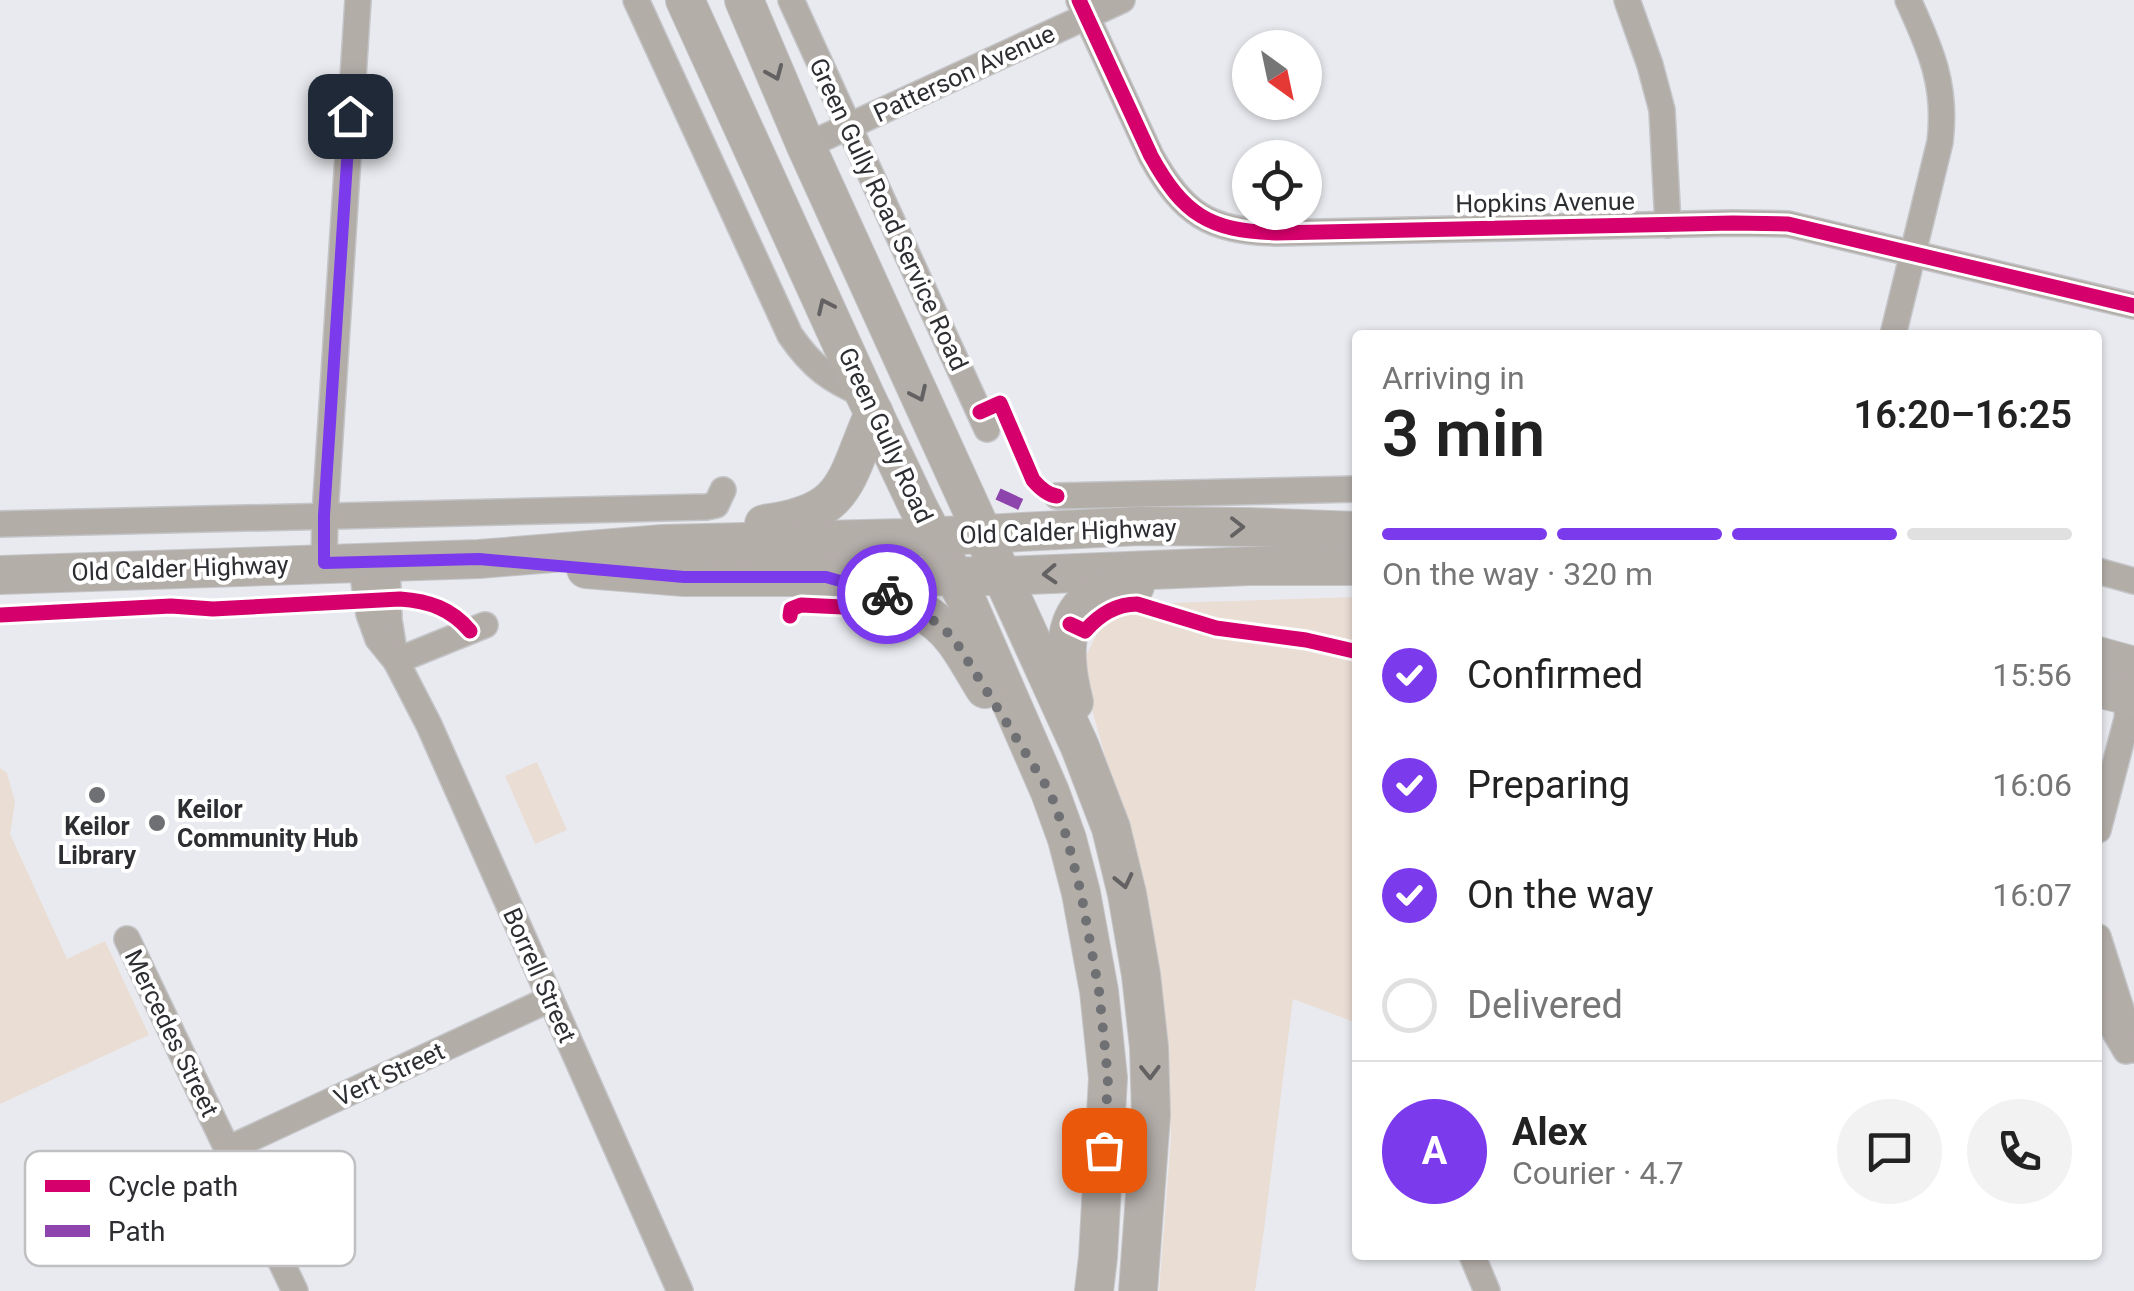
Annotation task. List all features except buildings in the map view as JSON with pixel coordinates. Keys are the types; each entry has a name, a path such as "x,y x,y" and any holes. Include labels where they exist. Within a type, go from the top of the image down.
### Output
{"main road":[{"name":"Green Gully Road","path":"685,0 870,404 955,576 1067,838 1099,991 1108,1078 1094,1291"},
{"name":"Green Gully Road","path":"744,0 806,146 1080,747 1111,828 1128,894 1149,1047 1151,1115 1138,1291"},
{"path":"664,544 793,520 822,508 837,496 848,476 870,404"},
{"name":"Old Calder Highway","path":"0,575 479,559 664,544 1140,526 1352,531"},
{"name":"Old Calder Highway","path":"479,559 684,577 1002,576 1250,566 1352,570"},
{"path":"1096,790 1066,665 1066,638 1081,606 1113,588 1260,582 1352,571"},
{"path":"826,577 892,595 943,627 1050,792"}],"street":[{"name":"Borrell Street","path":"358,0 324,515 357,562 389,620 396,660 435,738 680,1291"},
{"path":"636,0 782,320 800,350 831,379 870,404"},
{"name":"Green Gully Road Service Road","path":"791,0 987,428"},
{"name":"Patterson Avenue","path":"806,146 1084,9 1122,0"},
{"path":"1627,0 1662,110 1668,225"},
{"path":"1894,330 1940,142 1942,104 1934,60 1908,0"},
{"name":"Hopkins Avenue","path":"1084,9 1164,179 1189,208 1222,227 1276,233 1788,224 2134,306"},
{"path":"0,524 706,506 716,505 724,490"},
{"path":"1056,496 1352,490"},
{"path":"2102,572 2134,580"},
{"path":"396,660 486,625"},
{"path":"2102,815 2126,725 2114,681"},
{"name":"Mercedes Street","path":"126,939 228,1149"},
{"path":"2104,975 2134,1050"},
{"name":"Vert Street","path":"228,1149 550,998"},
{"path":"2102,1010 2134,1064"},
{"path":"1474,1260 1487,1291"},
{"name":"Mercedes Street","path":"283,1266 295,1291"}],"shaded area":[{"path":"1352,597 1352,1021 1293,999 1255,1291 1159,1291 1171,1138 1167,1031 1137,869 1087,692 1084,660 1103,621 1137,604"},
{"path":"537,762 567,830 535,844 505,776"},
{"path":"0,768 7,773 15,802 10,834 67,959 105,941 149,1035 0,1104"}],"marked path":[{"path":"998,494 1024,506"}],"cycle path":[{"path":"1079,0 1163,176 1187,205 1215,223 1276,233 1788,224 2134,306"},
{"path":"980,412 1000,403 1033,480 1057,496"},
{"path":"0,615 400,599 439,608 470,631"},
{"path":"1070,624 1085,631 1108,611 1137,604 1216,628 1352,651"},
{"path":"790,616 791,609 801,605 864,608 907,627 921,611"}],"way so far":[{"path":"887,594 921,612 954,639 1050,792 1075,866 1099,991 1108,1078 1104,1150"}],"place":[{"name":"Keilor Library","path":"97,795"},
{"name":"Keilor Community Hub","path":"157,823"}],"route":[{"path":"350,116 324,563 479,559 684,577 826,577 887,594"}]}
